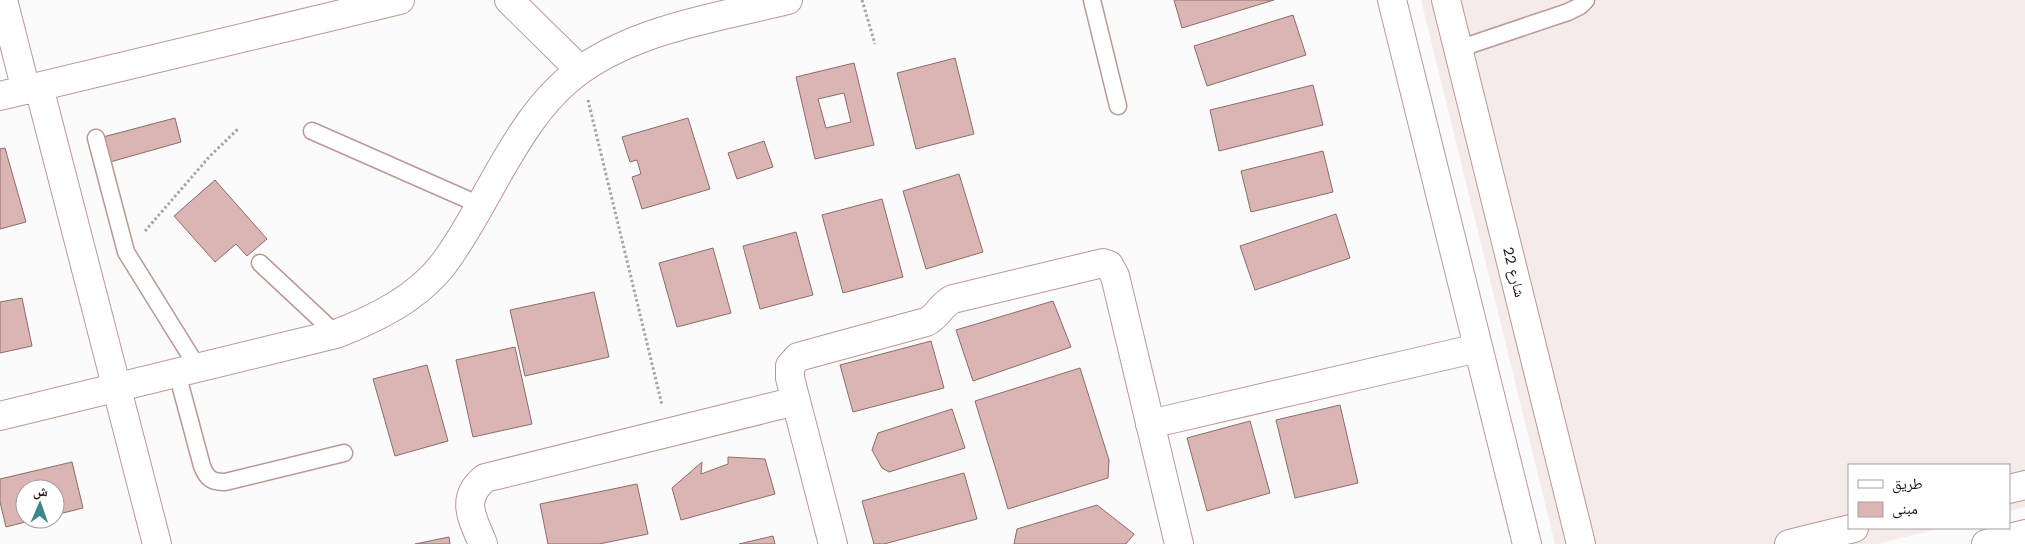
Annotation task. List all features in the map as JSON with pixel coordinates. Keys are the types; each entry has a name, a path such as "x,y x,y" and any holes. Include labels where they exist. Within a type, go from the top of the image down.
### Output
{"street":[{"path":"3,0 22,91 117,388 157,544"},
{"path":"22,91 400,0"},
{"path":"509,0 580,70"},
{"path":"0,416 336,334 377,318 413,293 444,263 543,105 580,70 615,49 653,34 788,0"},
{"path":"1392,0 1527,544"},
{"name":"شارع 22","path":"1446,0 1581,544"},
{"path":"833,544 789,372 793,361 798,357 926,322 937,316 948,301 954,299 1104,263 1109,265 1115,276 1179,544"},
{"path":"1150,424 1478,348"},
{"path":"484,544 469,503 471,493 485,478 796,401"},
{"path":"2010,489 2025,485"},
{"path":"1789,544 1850,529"},
{"path":"1994,539 2025,534"}],"lane":[{"path":"1092,0 1118,106"},
{"path":"1458,49 1568,12 1580,6 1586,0"},
{"path":"312,131 480,206"},
{"path":"96,138 126,252 188,370 202,466 206,476 214,482 225,482 344,453"},
{"path":"260,263 336,334"}],"path":[{"path":"862,0 875,44"},
{"path":"580,70 669,432"},
{"path":"126,252 210,156 239,128"}],"shaded area":[{"path":"1421,0 2025,0 2025,507 2010,511 2010,464 1848,464 1848,529 1937,529 1877,544 1555,544"}],"building":[{"path":"1174,0 1274,0 1182,28"},
{"path":"1293,15 1306,55 1207,86 1194,46"},
{"path":"955,58 974,134 916,149 897,73"},
{"path":"854,63 874,145 815,159 796,77","holes":["844,93 851,122 826,128 818,99"]},
{"path":"1313,85 1323,125 1219,151 1210,110"},
{"path":"175,118 181,142 110,162 103,137"},
{"path":"688,118 710,189 642,209 632,177 641,174 637,160 630,162 622,137"},
{"path":"764,141 773,167 737,179 728,153"},
{"path":"5,148 26,222 0,229 0,149"},
{"path":"1323,151 1333,192 1251,212 1241,171"},
{"path":"959,174 983,252 926,269 903,191"},
{"path":"215,180 267,239 247,256 236,244 215,262 174,216"},
{"path":"882,199 903,277 843,293 822,215"},
{"path":"1336,214 1350,258 1255,290 1240,246"},
{"path":"796,232 813,295 760,309 743,246"},
{"path":"713,248 731,313 677,327 659,263"},
{"path":"594,292 609,357 525,376 510,310"},
{"path":"22,298 32,346 0,353 0,302"},
{"path":"1053,301 1071,347 973,381 956,330"},
{"path":"931,341 944,388 853,412 840,365"},
{"path":"515,347 532,424 473,437 456,360"},
{"path":"427,365 448,441 395,456 373,379"},
{"path":"1080,368 1109,460 1108,478 1008,509 975,401"},
{"path":"1340,405 1358,483 1295,498 1276,420"},
{"path":"952,409 965,448 889,472 882,468 872,450 878,433"},
{"path":"1250,421 1270,493 1207,511 1187,438"},
{"path":"728,457 765,459 775,494 681,520 672,488 702,462 701,474 728,464"},
{"path":"72,462 83,508 65,512 65,479 15,479 15,525 6,527 0,502 0,479"},
{"path":"964,473 977,519 884,544 874,544 862,501"},
{"path":"637,484 648,534 599,544 548,544 540,504"},
{"path":"1097,505 1134,534 1126,544 1014,544 1017,529"},
{"path":"773,536 775,544 739,544"},
{"path":"449,537 450,544 415,544"}]}
